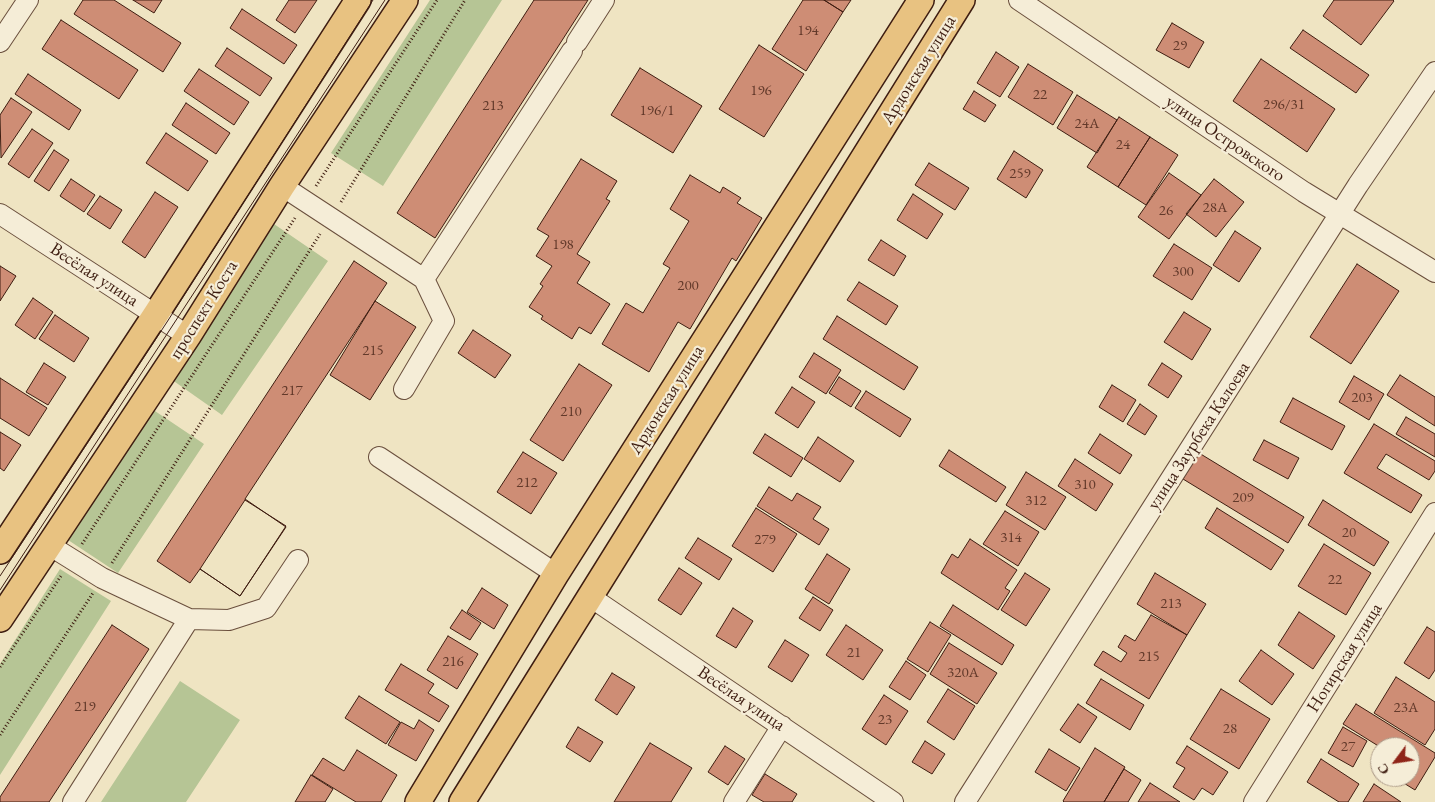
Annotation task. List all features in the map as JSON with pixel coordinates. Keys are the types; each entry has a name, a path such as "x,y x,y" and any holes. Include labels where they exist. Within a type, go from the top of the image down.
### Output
{"main road":[{"path":"0,551 156,314 358,0"},
{"name":"проспект Коста","path":"0,619 188,336 282,186 405,0"},
{"name":"Ардонская улица","path":"418,802 556,574 921,0"},
{"name":"Ардонская улица","path":"462,802 962,0"}],"street":[{"path":"0,42 28,0"},
{"path":"424,279 604,0"},
{"name":"улица Островского","path":"1018,0 1296,187 1435,272"},
{"name":"улица Заурбека Калоева","path":"965,802 1339,214 1435,72"},
{"path":"282,186 424,279 444,321 404,388"},
{"name":"Весёлая улица","path":"0,214 188,336"},
{"path":"379,458 556,574"},
{"name":"Ногирская улица","path":"1254,802 1435,513"},
{"path":"49,546 102,578 189,619 229,620 266,608 298,560"},
{"name":"Весёлая улица","path":"589,596 893,802"},
{"path":"73,802 189,619"},
{"path":"734,802 782,726"}],"path":[{"path":"0,667 437,0"},
{"path":"0,735 331,218 465,0"}],"green space":[{"path":"430,0 502,0 383,186 331,153"},
{"path":"274,224 328,261 222,415 168,377"},
{"path":"149,407 204,444 118,573 62,536"},
{"path":"60,569 111,601 0,775 0,664"},
{"path":"180,681 240,720 186,802 101,802"}],"building":[{"path":"83,0 114,0 181,43 163,72 74,14"},
{"path":"133,0 162,0 154,13"},
{"path":"289,0 317,0 295,33 276,20"},
{"path":"534,0 588,0 435,238 397,213"},
{"path":"803,0 824,0 843,12 806,71 772,49"},
{"path":"824,0 851,0 843,12"},
{"path":"1334,0 1394,1 1361,45 1323,16"},
{"path":"242,9 297,45 284,64 230,28"},
{"path":"61,20 138,70 119,99 42,49"},
{"path":"1172,23 1204,42 1189,68 1156,50"},
{"path":"1303,30 1369,75 1356,93 1290,48"},
{"path":"759,45 804,74 764,137 719,109"},
{"path":"227,48 272,78 260,96 215,66"},
{"path":"996,52 1019,67 1000,97 977,83"},
{"path":"1261,59 1335,109 1307,152 1233,101"},
{"path":"1028,64 1073,92 1053,125 1008,97"},
{"path":"640,68 702,106 673,153 611,115"},
{"path":"199,69 249,102 234,125 184,91"},
{"path":"28,74 81,110 69,130 15,94"},
{"path":"974,91 996,105 985,122 963,109"},
{"path":"1077,95 1117,120 1097,153 1057,128"},
{"path":"11,98 32,112 1,158 0,115"},
{"path":"186,103 230,133 216,154 172,125"},
{"path":"1119,117 1150,137 1118,187 1087,167"},
{"path":"32,129 53,143 29,178 8,164"},
{"path":"166,133 208,161 188,191 146,163"},
{"path":"1150,137 1178,155 1146,205 1118,187"},
{"path":"54,150 69,160 49,191 34,181"},
{"path":"1014,151 1043,170 1026,198 997,179"},
{"path":"581,159 617,181 606,199 610,201 577,254 590,262 577,283 610,304 591,334 579,327 572,339 541,319 543,316 529,307 543,286 540,284 552,266 536,256 549,236 537,229"},
{"path":"929,163 969,188 955,210 915,185"},
{"path":"1169,173 1201,195 1169,239 1138,217"},
{"path":"690,175 720,193 723,187 741,198 737,203 762,218 736,261 732,258 690,329 678,322 649,372 602,344 626,303 643,313 670,268 663,264 689,221 670,209"},
{"path":"71,179 95,195 84,212 60,196"},
{"path":"1214,179 1244,202 1216,237 1186,214"},
{"path":"155,192 178,207 145,258 122,242"},
{"path":"913,194 943,214 927,239 897,220"},
{"path":"100,196 122,210 110,229 87,214"},
{"path":"1235,231 1261,248 1239,282 1213,265"},
{"path":"881,240 906,256 894,276 868,260"},
{"path":"1174,244 1212,268 1192,300 1153,276"},
{"path":"354,261 387,283 245,499 286,527 240,596 200,569 190,583 157,561"},
{"path":"1357,264 1399,291 1351,364 1310,337"},
{"path":"0,266 16,276 0,301"},
{"path":"859,282 898,306 886,325 847,300"},
{"path":"33,298 53,312 35,339 15,325"},
{"path":"375,301 416,327 370,400 330,375"},
{"path":"1184,312 1211,329 1192,360 1164,342"},
{"path":"55,315 89,338 74,362 39,339"},
{"path":"837,316 918,367 904,390 823,339"},
{"path":"473,330 511,355 495,378 458,353"},
{"path":"814,353 841,370 826,394 799,377"},
{"path":"44,363 66,377 48,405 26,392"},
{"path":"1162,363 1182,376 1168,398 1148,385"},
{"path":"579,364 612,385 563,461 530,440"},
{"path":"1400,375 1435,397 1435,426 1387,395"},
{"path":"1354,376 1384,394 1369,420 1339,402"},
{"path":"839,377 861,391 851,407 829,393"},
{"path":"0,378 47,408 29,436 0,418"},
{"path":"1112,385 1136,400 1123,422 1099,407"},
{"path":"792,387 815,402 798,428 775,413"},
{"path":"866,391 911,419 900,437 855,408"},
{"path":"1293,398 1345,426 1332,450 1280,422"},
{"path":"1140,404 1157,416 1145,435 1127,424"},
{"path":"1406,417 1435,434 1435,457 1396,434"},
{"path":"1374,424 1435,461 1435,471 1429,480 1386,454 1377,468 1422,495 1411,513 1344,473"},
{"path":"0,432 21,445 4,471 0,468"},
{"path":"765,434 803,458 791,477 753,453"},
{"path":"1100,434 1132,455 1120,474 1088,453"},
{"path":"818,437 854,461 840,482 804,459"},
{"path":"1264,440 1299,458 1288,479 1253,460"},
{"path":"949,450 1006,487 996,502 939,466"},
{"path":"523,452 557,473 531,514 497,492"},
{"path":"1199,453 1304,517 1288,543 1183,479"},
{"path":"1075,459 1113,484 1096,511 1058,486"},
{"path":"1026,472 1066,497 1045,530 1006,505"},
{"path":"769,487 792,501 797,493 821,507 813,519 829,529 819,545 757,506"},
{"path":"245,500 286,526 240,596 200,569"},
{"path":"1323,500 1389,542 1374,566 1308,525"},
{"path":"756,508 797,534 773,572 732,546"},
{"path":"1217,508 1284,550 1271,570 1205,528"},
{"path":"1005,511 1039,532 1018,566 983,544"},
{"path":"698,538 732,559 719,580 685,558"},
{"path":"970,539 1017,570 1005,588 1010,591 998,610 941,573 952,554 958,558"},
{"path":"1324,544 1371,573 1346,615 1298,586"},
{"path":"827,554 850,569 829,604 805,589"},
{"path":"679,568 702,583 681,615 658,600"},
{"path":"1025,573 1050,589 1026,626 1001,610"},
{"path":"1155,573 1206,604 1187,635 1137,604"},
{"path":"482,588 508,605 494,629 467,612"},
{"path":"813,597 833,610 820,631 799,618"},
{"path":"953,605 1014,645 1002,665 940,626"},
{"path":"733,608 753,621 736,648 716,636"},
{"path":"462,610 481,623 470,640 450,628"},
{"path":"1299,612 1335,636 1313,669 1278,645"},
{"path":"1151,615 1187,635 1149,699 1094,665 1103,651 1121,662 1127,653 1118,647 1125,635 1135,641"},
{"path":"930,622 951,635 928,672 907,659"},
{"path":"112,625 149,649 49,802 0,802 0,797"},
{"path":"846,625 883,650 863,680 826,655"},
{"path":"1427,627 1435,632 1435,670 1429,679 1404,663"},
{"path":"448,636 478,654 457,689 427,670"},
{"path":"785,640 809,655 792,682 768,667"},
{"path":"949,643 997,673 977,704 930,674"},
{"path":"1261,650 1294,674 1272,705 1239,681"},
{"path":"906,661 926,675 910,700 889,687"},
{"path":"401,664 434,684 428,693 449,706 439,722 385,690"},
{"path":"612,673 635,687 617,715 595,700"},
{"path":"1396,677 1435,702 1435,729 1425,745 1420,742 1420,737 1412,737 1374,713"},
{"path":"1101,679 1144,705 1130,730 1086,703"},
{"path":"948,689 975,706 954,740 927,722"},
{"path":"1221,689 1270,719 1239,769 1190,739"},
{"path":"884,695 908,711 886,745 862,729"},
{"path":"359,696 400,722 386,744 345,718"},
{"path":"1078,704 1097,717 1080,743 1060,730"},
{"path":"1356,704 1409,737 1370,737 1370,741 1343,724"},
{"path":"419,720 434,730 416,761 388,745 401,722 414,729"},
{"path":"578,727 603,742 590,762 566,747"},
{"path":"1343,727 1367,741 1353,767 1328,753"},
{"path":"925,741 945,754 932,774 912,762"},
{"path":"650,743 692,768 671,802 614,802"},
{"path":"1420,744 1435,753 1435,757 1420,782"},
{"path":"725,746 745,759 728,785 708,772"},
{"path":"1187,746 1228,772 1213,795 1202,788 1194,800 1173,787 1185,768 1176,763"},
{"path":"1095,748 1125,767 1104,802 1064,802 1063,801"},
{"path":"1049,749 1080,768 1066,791 1035,772"},
{"path":"357,750 397,775 381,802 356,802 312,775 323,758 344,771"},
{"path":"1321,759 1359,784 1348,802 1339,802 1307,782"},
{"path":"1124,769 1141,780 1128,802 1104,802"},
{"path":"765,774 797,794 792,802 764,802 752,795"},
{"path":"311,775 333,789 325,802 295,802"},
{"path":"1150,783 1180,802 1138,802"},
{"path":"1372,787 1378,787 1401,802 1363,802"}],"tram line":[{"path":"0,576 167,322 373,0"},
{"path":"0,590 385,0"}]}
